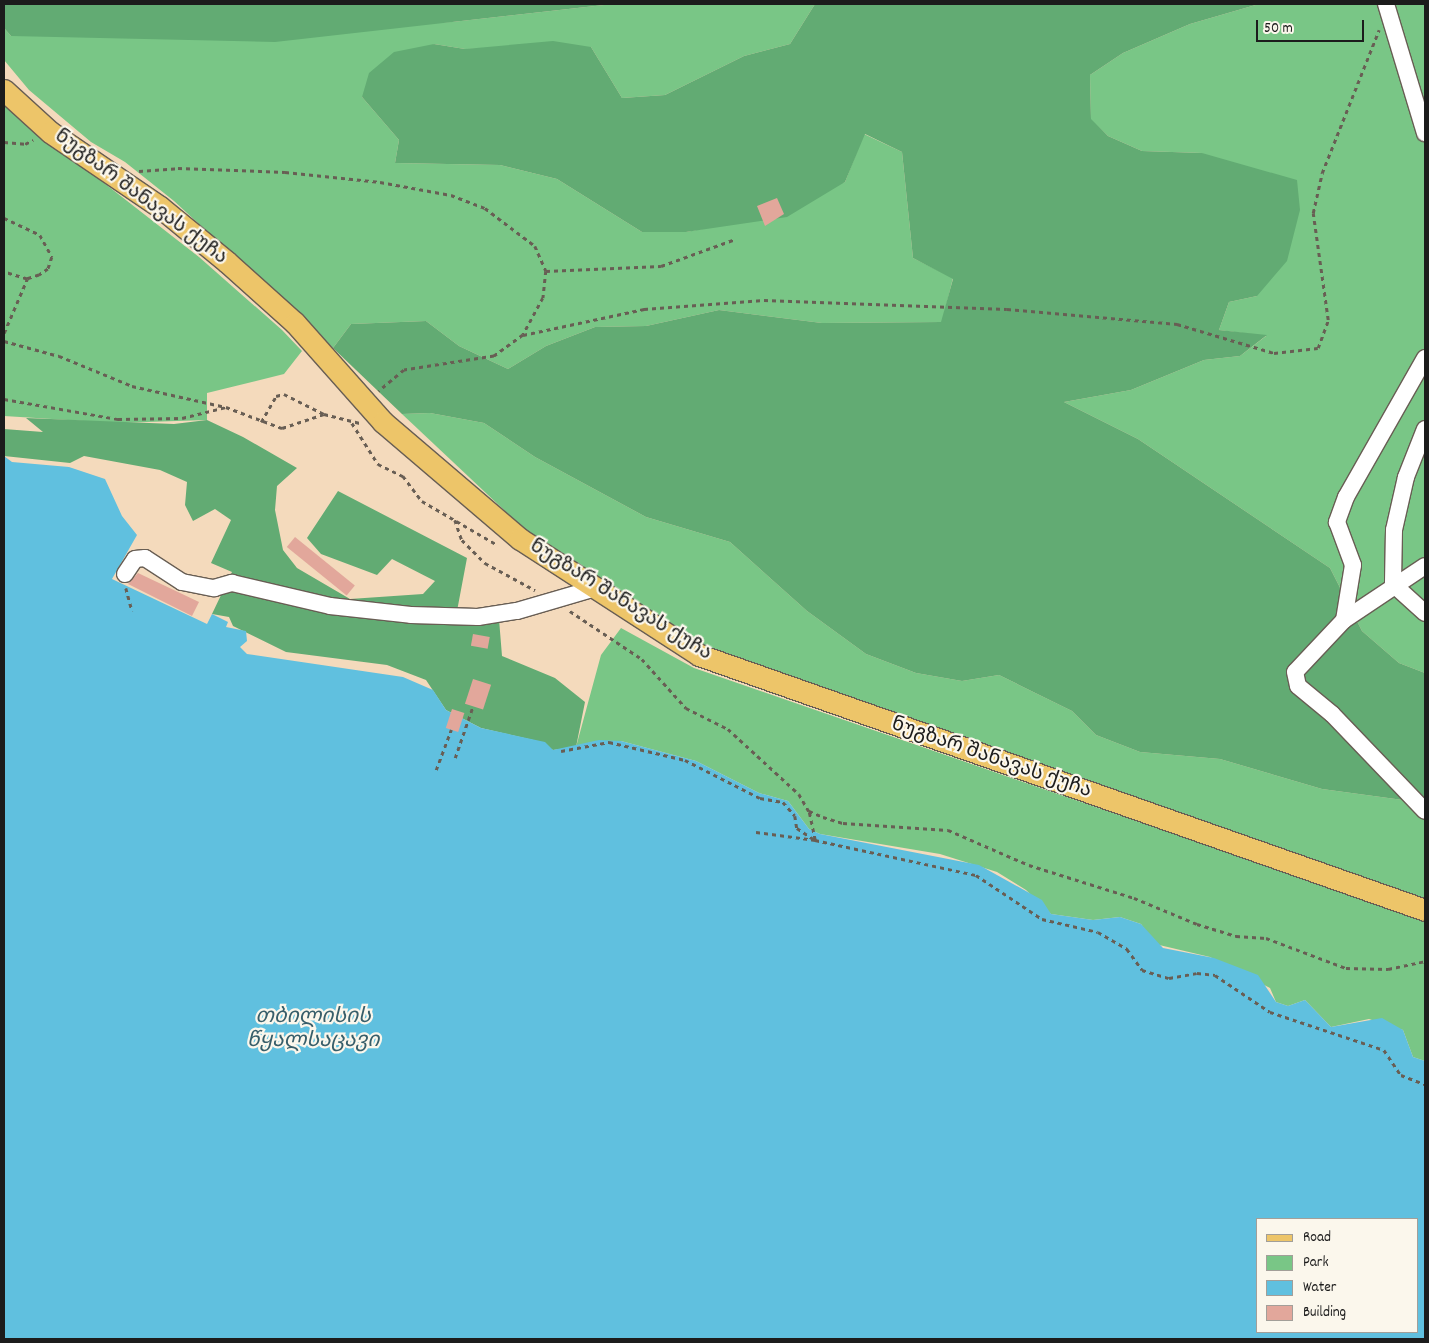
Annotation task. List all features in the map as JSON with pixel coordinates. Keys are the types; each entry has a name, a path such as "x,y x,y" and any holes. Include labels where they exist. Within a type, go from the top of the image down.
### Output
{"main road":[{"name":"ნუგზარ შანავას ქუჩა","path":"4,90 50,132 111,174 234,268 295,323 382,422 520,539 592,589 698,655 778,686 1425,910"}],"lane":[{"path":"1386,8 1425,133"},
{"path":"1344,620 1353,565 1337,522 1346,497 1425,358"},
{"path":"1425,429 1406,476 1394,530 1393,584 1425,613"},
{"path":"125,580 135,559 145,558 182,582 214,588 232,583 330,606 411,615 478,617 592,589"},
{"path":"1425,566 1393,584 1344,620 1300,664 1295,672 1298,686 1332,714 1425,811"}],"path":[{"path":"367,405 404,370 494,356 523,335 644,309 764,300 1026,311 1177,324 1274,353 1318,348 1328,320 1313,213 1322,172 1386,8"},
{"path":"4,142 25,144 50,132"},
{"path":"111,174 178,168 285,172 380,182 451,195 485,208 535,246 546,271 543,298 523,335"},
{"path":"4,218 48,243 52,257 48,268 27,279 4,333"},
{"path":"546,271 661,266 733,240"},
{"path":"4,272 27,279"},
{"path":"4,341 132,386 226,407 260,422 282,428 324,414"},
{"path":"260,422 276,396 284,394 324,414 352,423 382,422"},
{"path":"4,399 118,419 182,418 226,407"},
{"path":"352,423 378,464 403,476 422,500 502,547"},
{"path":"455,520 462,540 485,563 551,600 642,659 686,708 728,729 799,794 809,811 815,840"},
{"path":"125,580 132,611"},
{"path":"455,758 473,706"},
{"path":"436,770 451,730"},
{"path":"561,751 609,742 685,760 760,798 783,802 795,816 797,828 815,840"},
{"path":"809,811 844,823 948,830 1029,865 1134,898 1197,924 1236,936 1266,938 1346,968 1388,968 1425,962"},
{"path":"756,832 815,840 976,874 1000,895 1042,919 1098,932 1127,949 1142,970 1169,978 1197,972 1215,975 1270,1012 1384,1050 1401,1075 1425,1084"}],"green space":[{"path":"4,4 613,4 275,42 11,36 4,28"},
{"path":"613,4 815,4 790,44 744,56 665,95 622,98 591,47 465,49 434,44 362,97 399,140 395,163 500,165 557,179 642,232 686,232 723,225 845,182 864,134 902,152 913,258 953,278 942,322 822,323 719,310 646,326 595,327 546,346 508,369 459,346 426,321 351,324 333,348 174,201 125,162 91,142 29,90 4,60 4,28 11,36 452,22"},
{"path":"815,4 1259,4 1190,24 1123,53 1090,75 1091,119 1108,136 1142,151 1202,153 1297,180 1300,210 1287,261 1257,296 1229,302 1219,330 1267,335 1240,356 1204,360 1131,390 1064,402 1138,439 1330,568 1362,631 1399,663 1425,673 1425,803 1322,789 1220,759 1140,752 1096,735 1072,711 999,675 962,681 916,673 866,654 807,611 730,542 646,517 535,457 484,423 430,413 402,414 333,348 351,324 426,321 459,346 508,369 546,346 595,327 646,326 719,310 822,323 941,322 953,279 913,258 902,152 865,134 845,182 787,217 686,232 642,232 557,179 500,165 395,163 399,140 362,97 369,73 394,52 434,44 465,49 553,41 591,47 622,98 665,95 744,56 790,44"},
{"path":"1259,4 1425,4 1425,673 1399,663 1362,631 1330,568 1138,439 1064,402 1131,390 1204,360 1240,356 1266,336 1219,330 1229,302 1257,296 1202,153 1142,151 1108,136 1091,120 1090,75 1123,53 1190,24"},
{"path":"4,105 199,257 282,330 302,351 284,374 207,393 207,420 116,423 4,416"},
{"path":"430,413 484,423 535,457 646,517 730,542 807,611 866,654 916,673 962,681 999,675 1072,711 1096,735 1140,752 1220,759 1322,789 1425,803 1425,903 709,651 651,617 521,526 402,414"},
{"path":"26,418 174,424 207,420 243,437 297,468 277,486 275,510 283,550 297,568 350,599 423,594 435,581 392,559 377,575 321,554 307,538 338,491 467,558 457,611 499,619 502,656 555,678 585,702 576,747 553,750 533,740 481,728 446,710 426,680 387,665 286,652 233,626 229,617 212,614 232,572 211,563 231,520 215,509 193,521 185,505 187,482 160,470 84,456 70,463 4,456 4,429 43,432"},
{"path":"621,628 694,668 1425,921 1425,1061 1413,1057 1403,1030 1369,1019 1331,1027 1305,1000 1288,1006 1276,1002 1270,988 1210,957 1155,944 1141,924 1120,917 1093,920 1051,914 1026,890 997,872 940,854 820,834 809,829 788,801 759,793 696,761 621,741 576,747 601,655"}],"water":[{"name":"თბილისის წყალსაცავი","path":"4,456 12,462 69,467 105,479 122,516 137,535 112,579 207,624 212,614 228,622 226,627 246,631 247,641 240,647 247,654 403,677 433,690 446,710 481,728 545,742 553,750 599,740 621,741 696,761 759,793 788,801 809,829 820,834 979,865 1042,900 1051,914 1093,920 1120,917 1141,924 1163,948 1214,958 1258,975 1276,1002 1288,1006 1305,1000 1331,1027 1382,1018 1403,1030 1413,1057 1425,1061 1425,1339 4,1339"}],"building":[{"path":"777,198 784,214 765,226 757,206"},
{"path":"295,537 355,585 347,596 287,547"},
{"path":"138,573 199,602 192,616 128,584"},
{"path":"473,634 490,637 488,649 471,646"},
{"path":"473,679 491,685 483,710 465,704"},
{"path":"452,709 464,713 458,732 446,728"}]}
